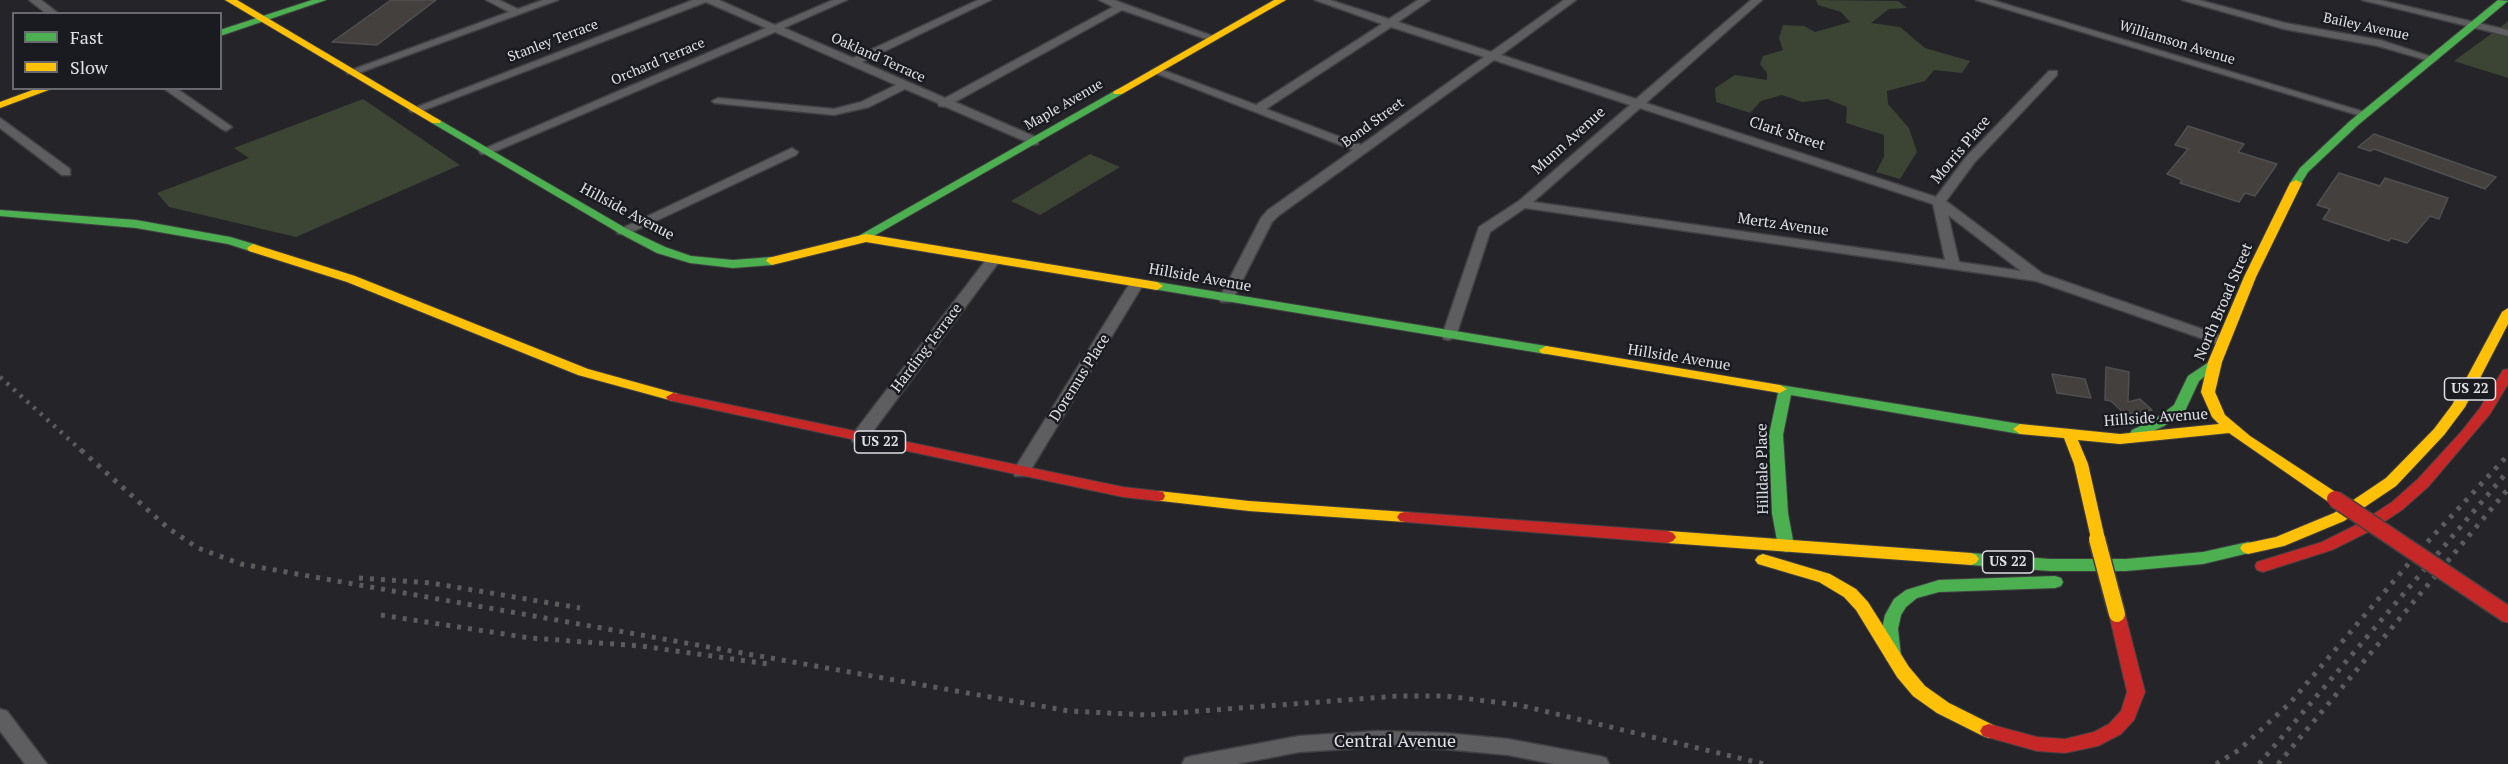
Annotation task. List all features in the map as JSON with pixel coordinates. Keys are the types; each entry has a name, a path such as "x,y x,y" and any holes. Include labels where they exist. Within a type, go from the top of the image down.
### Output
{"main road":[{"name":"Hillside Avenue","path":"230,0 623,231 681,257 733,264 793,258 861,238 2070,436 2120,439 2230,428"},
{"path":"222,32 321,0"},
{"name":"Maple Avenue","path":"861,238 1281,0"},
{"name":"North Broad Street","path":"2504,0 2322,151 2296,183 2250,277 2223,342 2209,381 2209,397 2215,412 2230,428 2508,615"},
{"path":"0,105 43,90"},
{"name":"US 22","path":"0,213 136,224 231,241 342,276 613,382 679,399 859,438 1123,492 1219,504 2040,564 2106,566 2203,558 2279,542 2322,526 2378,493 2404,469 2458,407 2508,312"},
{"path":"0,225 126,237"},
{"path":"259,265 338,290"},
{"path":"2120,439 2159,423 2180,408 2193,379 2215,362"},
{"name":"US 22","path":"2249,569 2327,546 2365,527 2397,506 2423,483 2466,435 2485,411 2508,373"},
{"name":"Hilldale Place","path":"1785,391 1776,435 1780,513 1786,546"},
{"path":"1833,565 1758,560 1824,578 1842,586 1862,606 1903,672 1919,691 1969,723 1994,734 2037,744 2076,744 2107,735 2122,723 2132,708 2136,692 2134,672 2097,539 2081,464 2070,436"},
{"name":"US 22","path":"1932,573 2074,582"},
{"path":"1893,656 1890,629 1893,615 1900,603 1920,591 1952,585 2055,582"},
{"path":"2093,583 2120,583"}],"street":[{"path":"34,0 51,12"},
{"path":"491,0 518,13"},
{"path":"352,72 553,0"},
{"name":"Stanley Terrace","path":"415,110 702,0"},
{"name":"Oakland Terrace","path":"710,0 943,104 1034,141"},
{"name":"Orchard Terrace","path":"485,151 842,0"},
{"path":"852,63 986,0"},
{"path":"1104,0 1213,38"},
{"name":"Clark Street","path":"1320,0 1939,202 2038,277 2223,342"},
{"path":"1256,110 1425,0"},
{"name":"Bond Street","path":"1226,299 1269,217 1570,0"},
{"name":"Munn Avenue","path":"1449,336 1484,230 1523,204 1757,0"},
{"name":"Williamson Avenue","path":"1981,0 2365,114"},
{"name":"Bailey Avenue","path":"2187,0 2284,26 2380,43 2433,58"},
{"path":"2367,0 2508,35"},
{"path":"943,104 1122,6"},
{"path":"1156,71 1361,149"},
{"name":"Morris Place","path":"1953,266 1939,202 1970,160 2053,74"},
{"path":"718,100 834,112 865,105 903,86"},
{"path":"171,90 225,127"},
{"path":"0,122 66,172"},
{"path":"623,231 792,152"},
{"name":"Mertz Avenue","path":"1523,204 2038,277"},
{"name":"Harding Terrace","path":"859,438 994,259"},
{"name":"Doremus Place","path":"1022,472 1137,284"},
{"path":"2,724 37,764"},
{"name":"Central Avenue","path":"1192,764 1299,744 1378,739 1486,744 1599,764"}],"green space":[{"path":"1816,0 1898,1 1907,8 1889,9 1871,23 1900,27 1925,48 1970,61 1962,73 1934,70 1925,81 1887,91 1888,104 1909,128 1917,152 1900,179 1876,172 1884,157 1884,135 1846,123 1847,107 1827,99 1802,102 1782,95 1761,101 1750,113 1716,102 1715,88 1735,75 1767,80 1767,73 1760,64 1763,56 1783,50 1779,38 1783,25 1804,26 1815,32 1850,22 1841,12 1818,5"},
{"path":"2508,21 2508,78 2454,61 2506,23"},
{"path":"363,99 460,165 296,237 169,207 157,193 249,158 234,148"},
{"path":"1090,154 1120,167 1040,215 1011,201"}],"building":[{"path":"391,0 436,0 377,45 332,42"},
{"path":"2188,126 2244,144 2238,152 2277,164 2255,196 2245,193 2239,202 2180,183 2182,180 2167,174 2188,149 2175,145"},
{"path":"2374,134 2496,177 2485,189 2374,149 2370,151 2358,147"},
{"path":"2339,173 2380,186 2385,178 2448,198 2439,219 2430,216 2407,243 2391,238 2389,241 2323,219 2330,209 2317,205"},
{"path":"2106,367 2129,372 2128,402 2140,399 2152,410 2128,414 2128,417 2111,401 2105,400"},
{"path":"2052,374 2085,379 2091,398 2057,393"}],"railway":[{"path":"0,377 82,451"},
{"path":"81,450 168,528 198,548 241,564 1069,711 1147,715 1398,696 1446,696 1519,705 1764,764"},
{"path":"2216,764 2239,750 2290,703 2421,549 2508,455"},
{"path":"2259,764 2508,471"},
{"path":"2278,764 2508,489"},
{"path":"359,578 431,583 580,608"},
{"path":"381,615 530,638 641,646 768,664"}],"traffic: fast":[{"path":"222,32 321,0"},
{"path":"2296,183 2304,170 2354,123 2504,0"},
{"path":"861,238 1118,92"},
{"path":"436,121 623,231 661,250 690,259 733,264 772,261"},
{"path":"0,213 136,224 230,241 253,248"},
{"path":"1157,286 1546,350"},
{"path":"2137,433 2159,423 2180,408 2193,379 2215,362"},
{"path":"1780,389 2020,429"},
{"path":"1785,391 1776,435 1780,513 1786,546"},
{"path":"1971,559 2050,565 2126,565 2203,558 2248,548"},
{"path":"1893,656 1890,629 1893,615 1900,603 1912,594 1939,586 2055,582"}],"traffic: slow":[{"path":"230,0 436,121"},
{"path":"1118,92 1281,0"},
{"path":"0,105 43,90"},
{"path":"2296,183 2250,277 2215,362 2208,392 2219,417 2245,439 2335,499"},
{"path":"772,261 866,238 1157,286"},
{"path":"253,248 351,279 583,372 673,397"},
{"path":"2248,548 2279,542 2339,517 2391,482 2439,432 2458,407 2508,312"},
{"path":"1546,350 1780,389"},
{"path":"2020,429 2120,439 2230,428"},
{"path":"2070,436 2081,464 2097,539"},
{"path":"1158,496 1249,506 1405,517"},
{"path":"1668,537 1971,559"},
{"path":"2097,539 2117,614"},
{"path":"1763,560 1824,578 1850,593 1862,606 1903,672 1919,691 1943,708 1989,731"}],"traffic: jam":[{"path":"2263,566 2327,546 2365,527 2397,506 2423,483 2466,435 2485,411 2508,373"},
{"path":"673,397 1123,492 1158,496"},
{"path":"2335,499 2508,615"},
{"path":"1405,517 1668,537"},
{"path":"1989,731 2037,744 2065,746 2098,739 2115,729 2128,715 2136,692 2117,614"}]}
